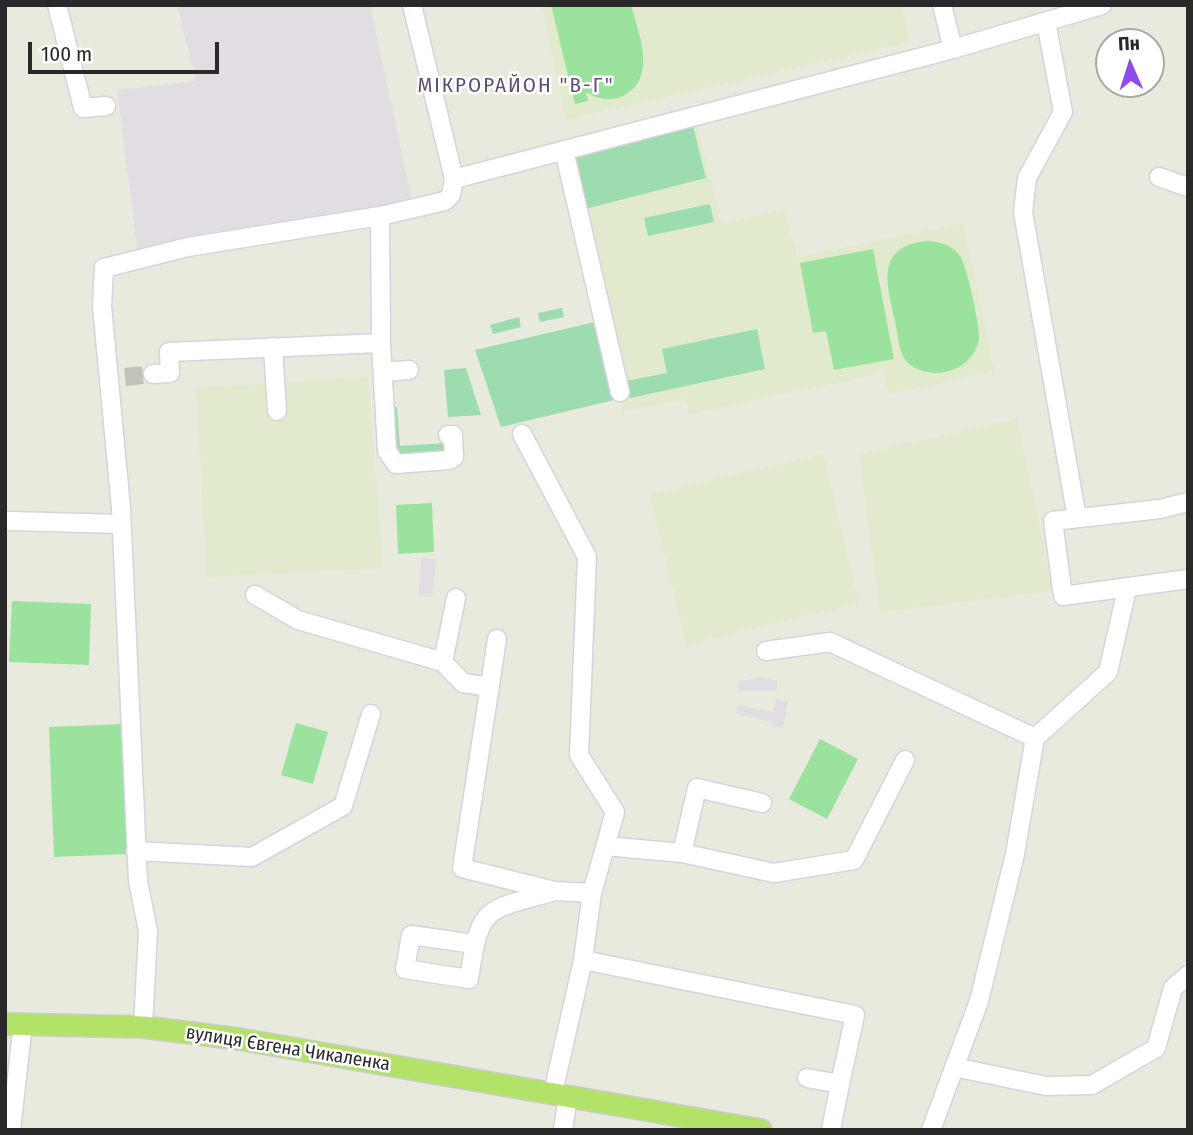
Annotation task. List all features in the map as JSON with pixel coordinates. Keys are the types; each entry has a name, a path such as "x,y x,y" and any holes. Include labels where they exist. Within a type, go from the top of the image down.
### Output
{"main road":[{"name":"вулиця Євгена Чикаленка","path":"14,1024 143,1027 239,1039 761,1130"}],"street":[{"path":"57,5 83,108 106,106"},
{"path":"143,1027 148,931 139,891 136,850 116,378 102,306 104,268 188,247 438,205 451,195 454,179 412,5"},
{"path":"942,5 953,49"},
{"path":"454,179 953,49 1102,5"},
{"path":"1046,22 1063,112 1027,178 1023,212 1077,518"},
{"path":"564,150 620,392"},
{"path":"1159,177 1188,187"},
{"path":"380,216 381,343 387,450 396,464 449,460 454,457 453,435 448,435"},
{"path":"153,374 170,373 169,352 381,343"},
{"path":"273,347 277,411"},
{"path":"383,372 409,370"},
{"path":"522,434 587,557 579,755 615,812 592,893 561,1095 562,1130"},
{"path":"1188,502 1160,509 1053,521 1063,596 1188,579"},
{"path":"9,521 121,524"},
{"path":"931,1130 979,1001 1015,854 1035,738 1108,672 1127,589"},
{"path":"255,594 298,620 443,662 463,682 490,687"},
{"path":"443,662 456,598"},
{"path":"497,639 462,868 554,891 592,893"},
{"path":"766,651 830,642 1035,738"},
{"path":"136,850 252,856 343,806 371,714"},
{"path":"606,846 682,853 774,873 854,860 905,760"},
{"path":"682,853 697,788 762,803"},
{"path":"474,944 486,915 495,908 554,891"},
{"path":"583,960 855,1015 831,1130"},
{"path":"954,1067 1046,1086 1092,1085 1157,1048 1173,988 1188,975"},
{"path":"11,1130 14,1024"},
{"path":"807,1078 840,1084"}],"shaded area":[{"path":"177,5 370,5 412,201 138,253 117,90 196,81"},
{"path":"542,5 902,5 909,42 566,120"},
{"path":"695,118 722,224 784,209 797,257 963,223 994,371 889,394 884,373 689,414 685,399 623,411 560,154"},
{"path":"368,377 383,568 207,577 196,388"},
{"path":"1017,419 1053,591 880,612 859,454"},
{"path":"823,454 859,603 686,644 650,495"},
{"path":"422,558 436,559 432,597 418,596"},
{"path":"760,678 777,680 777,691 738,691 738,681"},
{"path":"776,699 788,701 783,728 773,726 773,722 736,714 737,705 773,712"}],"green space":[{"path":"551,5 631,5 643,55 640,78 634,88 614,99 599,98 586,92 588,101 575,104"},
{"path":"692,122 706,178 581,210 566,154"},
{"path":"710,204 714,222 648,236 644,218"},
{"path":"928,241 946,245 960,256 969,283 979,332 978,345 967,361 942,373 915,368 904,358 889,294 888,269 892,259 899,250 911,244"},
{"path":"873,249 894,359 834,370 826,331 813,333 800,263"},
{"path":"562,308 564,317 540,322 538,313"},
{"path":"519,317 521,327 493,334 490,325"},
{"path":"599,321 618,399 501,427 475,350"},
{"path":"757,329 765,369 630,398 626,381 667,373 662,349"},
{"path":"466,368 481,415 448,417 444,370"},
{"path":"397,407 400,446 449,443 450,455 399,460 390,447 388,408"},
{"path":"432,503 434,552 398,554 396,505"},
{"path":"12,601 91,604 89,665 9,662"},
{"path":"296,723 328,732 313,784 281,775"},
{"path":"123,724 129,854 54,857 49,727"},
{"path":"820,739 858,759 827,819 789,799"}],"tunnel":[{"path":"125,377 153,374"}],"district":[{"name":"МІКРОРАЙОН \"В-Г\"","path":"516,86"}]}
